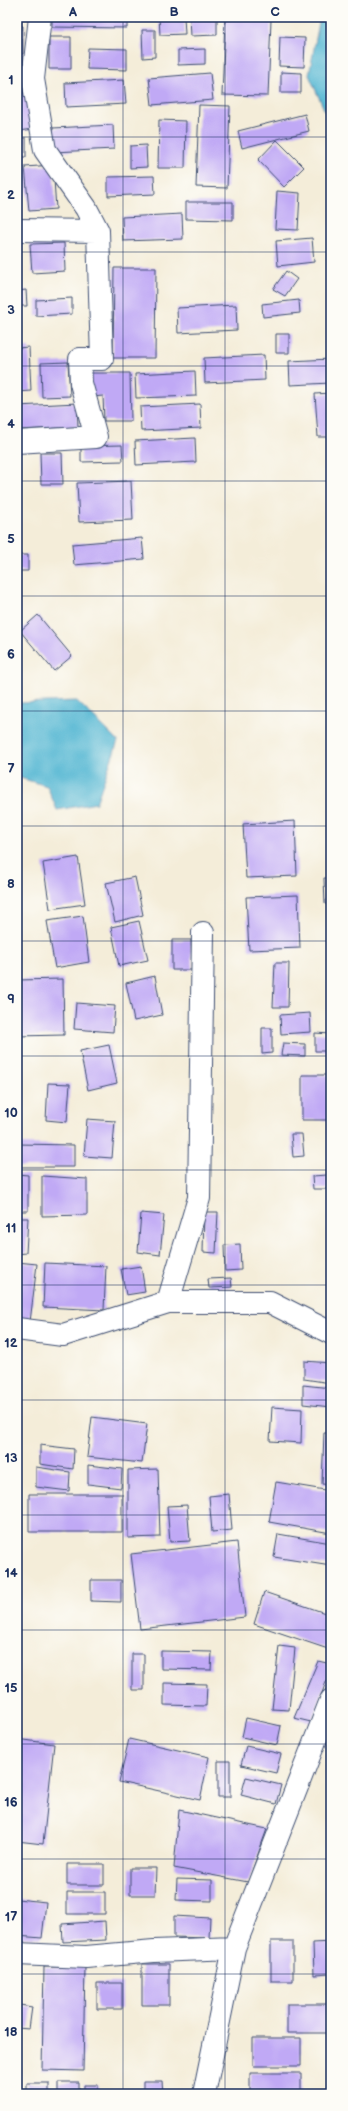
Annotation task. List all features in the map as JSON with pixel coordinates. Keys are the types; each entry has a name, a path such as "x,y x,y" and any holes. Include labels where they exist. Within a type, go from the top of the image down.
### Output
{"street":[{"path":"17,442 96,437 81,383 80,359 102,359 98,231 86,208 45,150 33,79 40,17"},
{"path":"17,230 98,231"},
{"path":"168,1302 199,1198 203,933"},
{"path":"17,1330 63,1336 168,1302 270,1302 331,1333"},
{"path":"204,2094 234,1948 331,1700"},
{"path":"17,1954 86,1957 154,1951 234,1948"}],"water":[{"path":"320,17 331,17 331,125 309,75"},
{"path":"77,701 118,741 96,803 57,810 47,786 17,777 17,703"}],"building":[{"path":"52,17 127,17 127,28 52,27"},
{"path":"159,17 184,17 185,34 160,35"},
{"path":"190,17 217,17 217,35 191,36"},
{"path":"225,18 271,20 268,96 222,95"},
{"path":"17,26 23,26 23,54 17,54"},
{"path":"142,30 155,30 155,57 143,58"},
{"path":"49,37 71,37 71,69 49,69"},
{"path":"280,37 305,38 304,67 279,66"},
{"path":"88,48 127,49 127,70 87,69"},
{"path":"205,49 205,64 178,65 178,50"},
{"path":"281,72 301,73 301,93 281,93"},
{"path":"210,73 213,100 152,105 149,78"},
{"path":"124,80 126,104 66,107 65,83"},
{"path":"29,92 34,129 19,131 17,94"},
{"path":"199,105 230,106 227,188 196,187"},
{"path":"305,114 309,131 242,148 238,131"},
{"path":"159,120 186,121 185,168 158,168"},
{"path":"113,125 114,149 54,152 53,128"},
{"path":"19,138 26,138 26,157 19,157"},
{"path":"277,140 304,167 284,187 258,160"},
{"path":"146,145 147,167 130,168 130,146"},
{"path":"53,165 56,209 29,211 25,167"},
{"path":"154,176 155,194 108,196 108,177"},
{"path":"277,191 300,193 298,230 275,229"},
{"path":"186,202 233,202 233,220 186,219"},
{"path":"182,214 183,239 123,241 122,217"},
{"path":"312,238 314,262 278,266 276,241"},
{"path":"64,243 65,271 32,273 30,244"},
{"path":"114,268 156,268 155,358 113,358"},
{"path":"286,271 297,279 285,296 273,289"},
{"path":"26,290 27,306 17,306 17,291"},
{"path":"72,298 72,314 36,316 36,300"},
{"path":"299,300 300,313 263,317 262,304"},
{"path":"236,305 237,330 178,333 177,308"},
{"path":"276,334 289,334 289,353 276,353"},
{"path":"29,347 31,391 17,392 17,348"},
{"path":"264,355 265,380 205,383 204,358"},
{"path":"331,359 331,383 290,385 289,361"},
{"path":"68,362 70,396 42,397 41,363"},
{"path":"195,371 196,396 136,398 135,374"},
{"path":"90,373 130,373 131,421 104,421 103,396 91,397"},
{"path":"331,393 331,437 318,437 315,394"},
{"path":"77,403 78,427 18,430 17,406"},
{"path":"200,404 201,428 141,431 140,407"},
{"path":"195,438 196,462 136,465 135,441"},
{"path":"122,445 123,461 81,462 81,446"},
{"path":"40,453 62,453 63,484 41,484"},
{"path":"131,481 133,520 79,522 77,483"},
{"path":"142,538 144,559 74,565 72,544"},
{"path":"17,555 28,555 28,571 17,571"},
{"path":"38,615 72,656 54,671 20,631"},
{"path":"295,821 297,876 246,878 243,824"},
{"path":"78,857 85,904 50,909 43,863"},
{"path":"135,877 143,915 115,922 106,883"},
{"path":"324,878 331,878 331,904 325,904"},
{"path":"298,895 300,948 249,950 246,897"},
{"path":"83,916 89,962 55,968 47,921"},
{"path":"139,921 148,960 119,966 111,927"},
{"path":"172,940 191,940 192,970 172,970"},
{"path":"275,963 289,963 288,1007 273,1007"},
{"path":"155,976 162,1015 134,1021 126,983"},
{"path":"63,979 64,1035 17,1036 17,980"},
{"path":"76,1003 115,1006 113,1032 74,1029"},
{"path":"310,1013 311,1032 281,1034 280,1015"},
{"path":"262,1028 272,1028 272,1053 262,1054"},
{"path":"315,1033 331,1034 331,1051 315,1051"},
{"path":"283,1043 305,1044 305,1056 281,1055"},
{"path":"109,1045 117,1083 88,1090 80,1051"},
{"path":"302,1075 331,1075 331,1120 302,1120"},
{"path":"48,1083 70,1084 67,1122 46,1120"},
{"path":"87,1119 115,1121 112,1158 84,1156"},
{"path":"291,1134 302,1134 304,1156 293,1157"},
{"path":"17,1144 74,1145 74,1167 17,1167"},
{"path":"17,1174 28,1175 28,1211 17,1211"},
{"path":"327,1175 327,1189 313,1189 312,1176"},
{"path":"42,1176 87,1179 87,1215 42,1216"},
{"path":"204,1212 218,1212 216,1253 203,1252"},
{"path":"141,1213 164,1215 160,1255 138,1252"},
{"path":"17,1218 28,1218 26,1253 17,1254"},
{"path":"240,1244 241,1270 225,1271 224,1245"},
{"path":"17,1262 37,1264 30,1322 17,1321"},
{"path":"45,1263 106,1266 104,1310 43,1307"},
{"path":"141,1266 145,1292 126,1295 121,1269"},
{"path":"231,1278 232,1287 209,1288 208,1279"},
{"path":"304,1361 331,1363 331,1383 304,1379"},
{"path":"303,1385 331,1388 331,1407 303,1404"},
{"path":"272,1407 302,1409 301,1443 270,1441"},
{"path":"92,1417 147,1424 142,1463 87,1457"},
{"path":"324,1433 331,1433 331,1485 322,1484"},
{"path":"40,1445 74,1449 73,1469 40,1464"},
{"path":"88,1465 122,1469 121,1488 88,1484"},
{"path":"36,1467 70,1472 69,1491 36,1487"},
{"path":"158,1469 160,1537 128,1538 128,1470"},
{"path":"276,1482 331,1491 331,1533 269,1522"},
{"path":"29,1494 122,1494 122,1532 29,1532"},
{"path":"229,1494 232,1530 212,1532 209,1496"},
{"path":"187,1505 190,1541 170,1542 167,1506"},
{"path":"278,1534 331,1543 331,1566 274,1557"},
{"path":"237,1542 245,1617 140,1629 131,1554"},
{"path":"91,1580 121,1580 121,1602 91,1601"},
{"path":"264,1592 331,1615 331,1650 254,1624"},
{"path":"279,1646 295,1648 289,1710 272,1709"},
{"path":"161,1651 212,1652 211,1670 161,1669"},
{"path":"132,1654 144,1654 144,1690 132,1690"},
{"path":"318,1661 331,1664 331,1669 311,1722 294,1718"},
{"path":"164,1683 207,1684 206,1706 164,1705"},
{"path":"246,1718 281,1726 277,1745 242,1737"},
{"path":"17,1739 54,1744 43,1844 17,1841"},
{"path":"129,1739 209,1757 200,1800 119,1782"},
{"path":"246,1746 281,1754 276,1773 241,1765"},
{"path":"218,1761 230,1761 230,1797 218,1797"},
{"path":"246,1777 281,1785 276,1804 241,1795"},
{"path":"179,1810 267,1829 248,1882 174,1868"},
{"path":"67,1864 104,1864 104,1885 67,1885"},
{"path":"130,1868 156,1868 155,1895 130,1895"},
{"path":"177,1879 212,1880 212,1901 176,1900"},
{"path":"67,1892 105,1892 105,1914 67,1914"},
{"path":"17,1899 46,1902 42,1938 17,1936"},
{"path":"174,1916 210,1918 209,1938 174,1937"},
{"path":"105,1921 106,1940 63,1942 62,1924"},
{"path":"271,1941 293,1941 293,1981 271,1981"},
{"path":"331,1942 331,1974 314,1975 313,1943"},
{"path":"142,1964 169,1964 169,2005 142,2005"},
{"path":"44,1967 85,1967 83,2071 42,2070"},
{"path":"97,1983 122,1983 122,2009 97,2009"},
{"path":"287,2004 331,2004 331,2033 287,2033"},
{"path":"20,2005 32,2007 29,2029 17,2028"},
{"path":"253,2038 301,2038 301,2066 253,2066"},
{"path":"250,2073 301,2073 301,2094 250,2094"},
{"path":"143,2081 162,2081 163,2094 143,2094"},
{"path":"58,2082 79,2082 79,2094 58,2094"},
{"path":"27,2083 49,2083 49,2094 27,2094"},
{"path":"84,2085 98,2085 98,2094 84,2094"}]}
